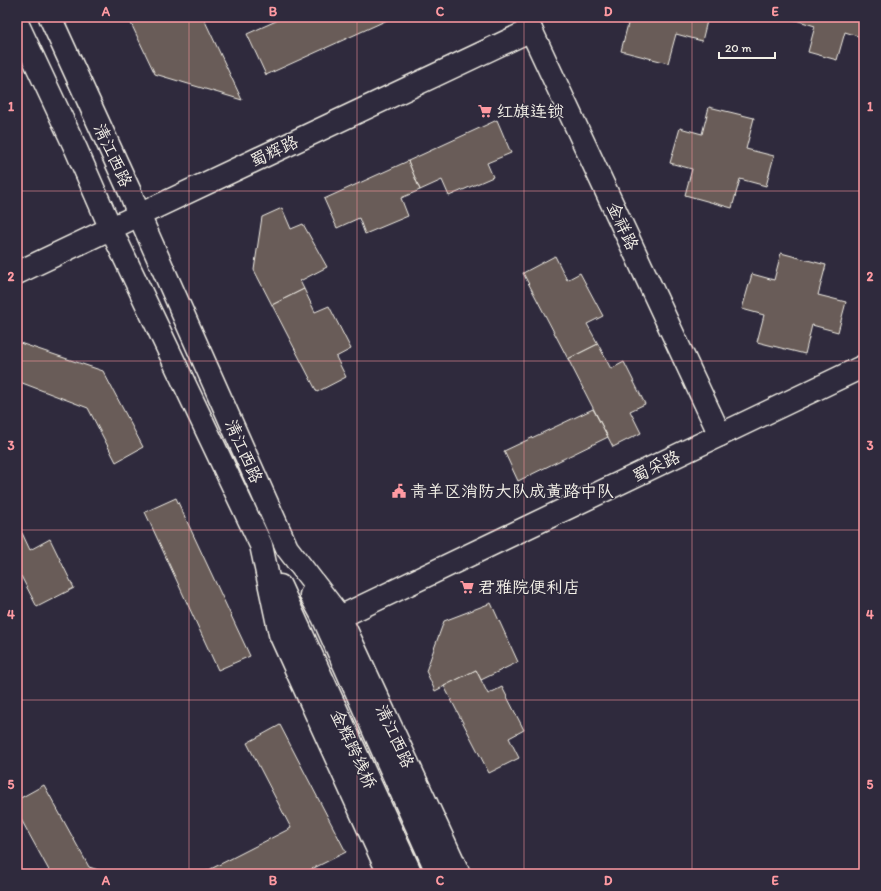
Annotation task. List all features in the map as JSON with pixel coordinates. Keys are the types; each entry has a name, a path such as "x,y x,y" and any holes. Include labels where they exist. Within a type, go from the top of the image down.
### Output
{"main road":[{"name":"清江西路","path":"50,17 130,192 288,548 331,617 459,874"},
{"name":"清江西路","path":"17,23 76,148 111,229 261,545 280,634 389,874"},
{"name":"蜀辉路","path":"17,273 111,229 528,23"},
{"name":"金祥路","path":"528,23 720,435"},
{"name":"蜀采路","path":"331,617 864,366"},
{"name":"金辉跨线桥","path":"261,545 411,874"},
{"name":"金辉跨线桥","path":"331,617 438,874"}],"building":[{"path":"128,17 203,17 242,100 155,74"},
{"path":"285,17 394,17 266,75 247,34"},
{"path":"606,17 708,17 702,41 676,34 668,63 621,51 628,24"},
{"path":"786,17 864,17 864,38 845,32 837,60 808,52 815,26"},
{"path":"709,107 754,118 746,149 774,156 766,186 740,179 732,208 685,195 692,169 670,163 680,128 702,134"},
{"path":"497,120 511,153 487,163 493,177 449,196 442,180 420,190 408,161"},
{"path":"408,161 420,190 401,198 408,216 365,234 359,218 337,228 324,199"},
{"path":"282,208 291,229 303,224 327,267 300,281 304,289 272,305 254,270 262,217"},
{"path":"781,253 826,265 818,295 846,302 838,332 812,325 805,354 757,342 764,315 742,309 752,274 774,280"},
{"path":"555,256 567,280 580,273 603,316 587,324 598,344 568,359 523,273"},
{"path":"304,289 315,312 329,306 351,349 336,357 346,377 317,392 272,305"},
{"path":"17,342 103,371 143,447 116,462 88,408 17,381"},
{"path":"598,344 611,369 624,362 645,404 630,411 641,433 613,447 568,359"},
{"path":"593,409 608,437 518,481 504,451"},
{"path":"176,498 250,656 218,670 145,512"},
{"path":"22,533 30,550 50,539 74,588 37,607 21,576 17,578 17,535"},
{"path":"491,603 518,662 481,680 476,670 435,691 426,671 444,621"},
{"path":"476,670 488,694 502,687 524,730 509,738 519,758 489,773 444,686"},
{"path":"280,725 346,852 302,874 201,874 291,828 247,743"},
{"path":"44,785 89,867 111,874 51,874 17,812 17,800"}],"place":[{"name":"红旗连锁","path":"485,111"},
{"name":"青羊区消防大队成黄路中队","path":"399,491"},
{"name":"君雅院便利店","path":"467,587"}]}
